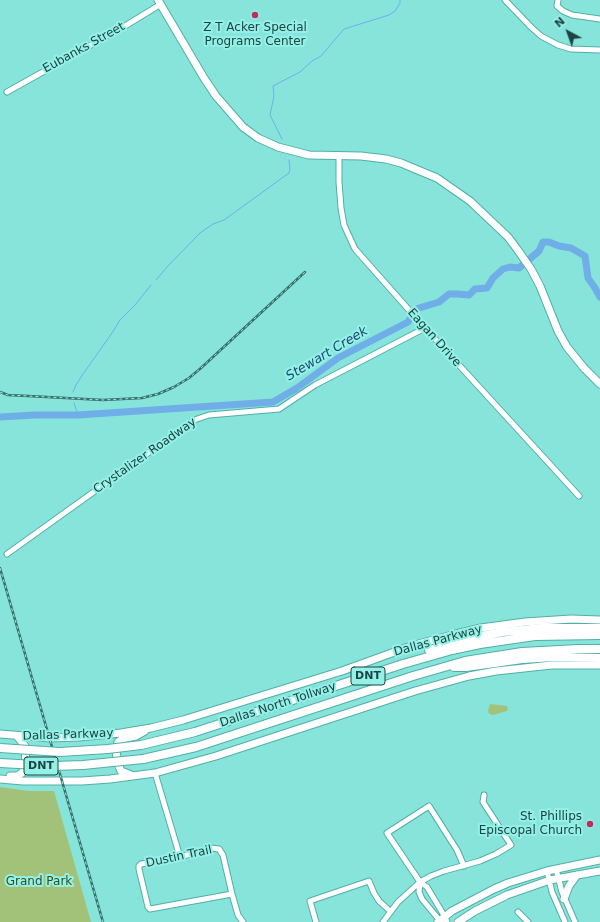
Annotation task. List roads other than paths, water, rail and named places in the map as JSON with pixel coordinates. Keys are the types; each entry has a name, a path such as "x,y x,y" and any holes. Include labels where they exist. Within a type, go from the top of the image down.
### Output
{"highway":[{"path":"403,664 425,652 488,635 541,628 600,628"},
{"name":"Dallas North Tollway","path":"0,748 60,752 141,745 195,732 403,664 452,650 506,639 535,636 600,635"},
{"name":"Dallas North Tollway","path":"0,763 55,766 83,765 143,759 196,747 441,667 465,661 522,652 578,649 600,650"},
{"path":"441,667 466,667 522,659 554,657 600,658"}],"main road":[{"path":"160,2 208,85 222,104 250,133 278,147 297,153 309,155 361,156 386,159 412,167 437,178 470,201 508,237 517,249 531,269 540,286 558,331 567,347 584,368 600,384"},
{"name":"Dallas Parkway","path":"0,734 50,738 79,737 121,733 151,728 183,720 342,671 411,646 456,634 481,628 525,622 600,620"},
{"path":"0,779 62,782 110,779 155,773 216,756 415,691 469,676 496,671 552,665 600,665"},
{"path":"134,776 125,774 121,771 118,764 116,751 118,742 122,739 136,736 151,728"},
{"path":"0,775 17,776 22,773 26,765 25,746 17,736"},
{"path":"442,921 452,911 494,889 547,870 600,860"},
{"path":"458,922 475,911 507,895 550,880 600,871"},
{"path":"564,899 569,886 577,875"}],"street":[{"path":"505,0 532,28 542,36 558,45 571,49 600,50"},
{"path":"558,1 557,6 572,16 600,19"},
{"name":"Eubanks Street","path":"7,92 125,26 160,2"},
{"name":"Eagan Drive","path":"339,156 340,200 344,225 358,253 579,496"},
{"name":"Crystalizer Roadway","path":"6,554 194,420 209,415 279,409 315,386 425,328"},
{"path":"155,773 180,857"},
{"path":"383,922 398,902 420,882 431,876 496,854 511,845 483,802 484,795"},
{"path":"442,921 427,887 420,882 387,833 429,806 458,850 464,866"},
{"name":"Dustin Trail","path":"211,848 219,849 223,855 232,894 150,909 148,907 139,866 141,864 180,857 211,848"},
{"path":"556,869 564,899 575,922"},
{"path":"547,870 556,902 565,922"},
{"path":"316,922 310,901 369,881 379,901 390,912"},
{"path":"420,882 420,893 422,899 442,921"},
{"path":"232,894 238,915 242,922"},
{"path":"556,902 564,899"},
{"path":"518,912 528,922"}],"waterway":[{"path":"282,139 270,115 274,96 273,86 300,72 312,61 321,56 344,29 389,15 395,11 400,3 400,0"},
{"path":"156,280 200,233 213,224 224,220 289,173 289,160"},
{"name":"Stewart Creek","path":"0,417 78,415 273,402 297,388 338,358 408,322 416,309 439,302 449,294 469,295 475,289 487,288 493,278 503,269 510,267 519,268 539,251 543,242 549,242 559,246 571,248 585,256 588,278 600,297"},
{"path":"73,392 83,374 120,320 135,305 151,285"},
{"path":"74,403 78,415"}],"railway":[{"path":"0,392 8,395 103,400 142,398 158,394 189,378 305,272"},
{"path":"0,568 103,922"}],"place":[{"name":"Z T Acker Special Programs Center","path":"255,15"},
{"name":"St. Phillips Episcopal Church","path":"590,824"}],"park label":[{"name":"Grand Park","path":"39,882"}]}
